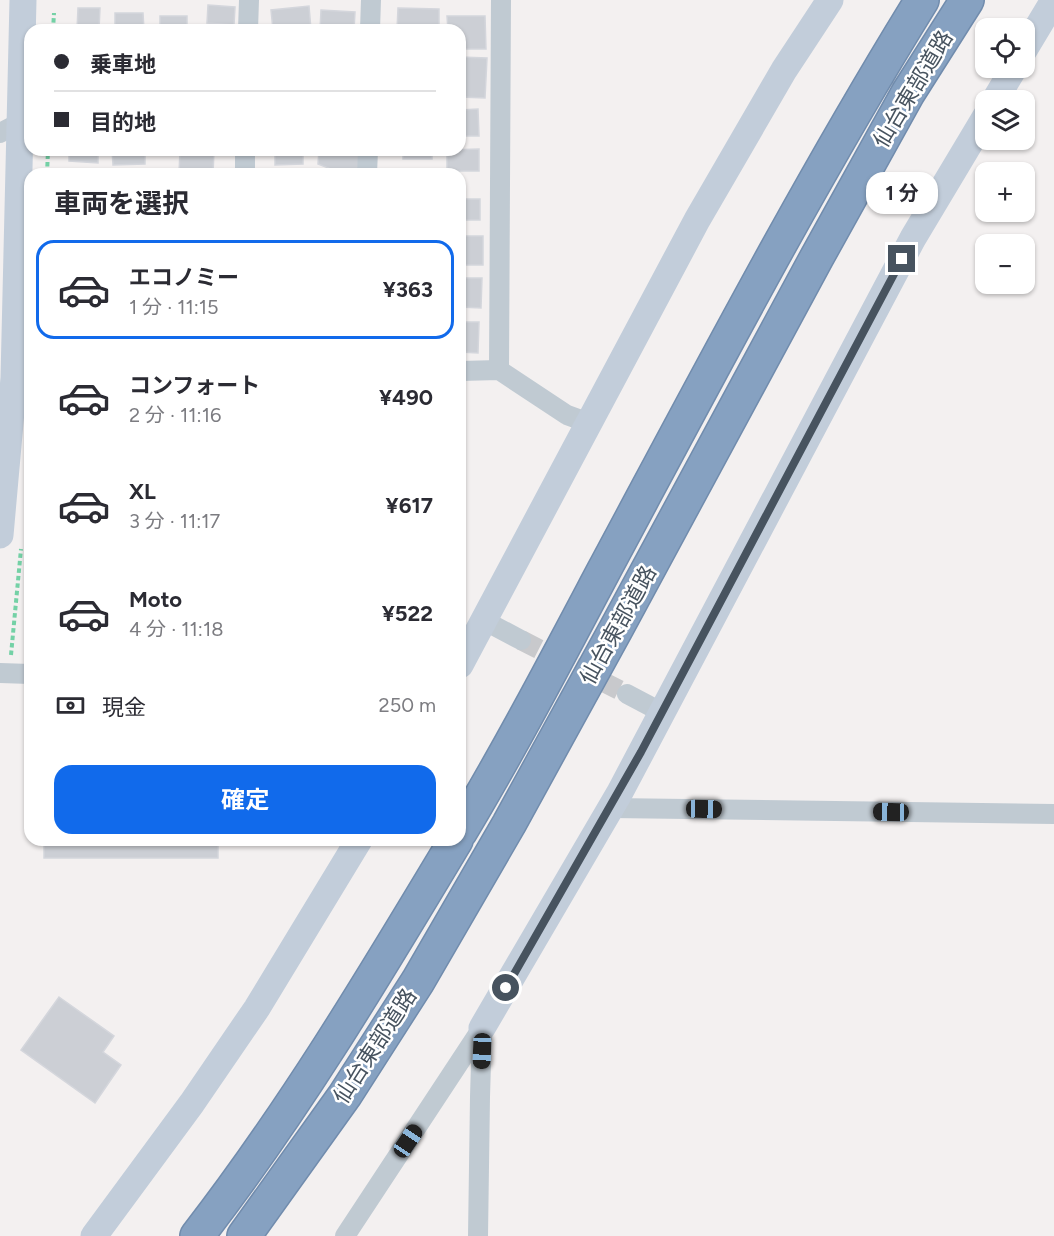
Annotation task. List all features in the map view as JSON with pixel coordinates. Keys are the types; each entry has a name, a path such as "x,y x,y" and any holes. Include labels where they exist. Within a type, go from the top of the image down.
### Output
{"highway":[{"name":"仙台東部道路","path":"466,822 583,610 782,239 922,0"},
{"name":"仙台東部道路","path":"244,1236 345,1095 424,971 515,814 817,256 897,113 967,0"},
{"name":"仙台東部道路","path":"197,1236 237,1185 315,1070 384,961 452,846"}],"street":[{"path":"11,536 22,377 10,128 23,0"},
{"path":"248,24 249,0"},
{"path":"370,24 371,0"},
{"path":"499,370 501,0"},
{"path":"466,654 703,210 784,69 830,0"},
{"path":"1035,32 1054,0"},
{"path":"345,1236 482,1028 611,808 913,238 975,134"},
{"path":"466,370 499,370 567,415 589,423"},
{"path":"485,621 521,640"},
{"path":"5,665 24,672"},
{"path":"627,694 663,713"},
{"path":"611,808 1054,814"},
{"path":"94,1236 192,1103 257,1008 355,846"},
{"path":"478,1236 482,1028"}],"path":[{"path":"53,24 54,13"},
{"path":"5,665 11,536"}],"building":[{"path":"208,5 235,7 234,24 207,23"},
{"path":"309,6 310,24 272,24 271,10"},
{"path":"78,8 100,8 99,24 77,24"},
{"path":"398,8 439,9 439,24 397,24"},
{"path":"321,10 355,12 354,24 320,24"},
{"path":"115,13 143,13 144,24 115,24"},
{"path":"160,16 187,16 187,24 160,24"},
{"path":"447,16 485,16 486,49 466,49 466,24 448,24"},
{"path":"466,57 487,58 485,98 466,97"},
{"path":"478,109 479,136 466,136 466,110"},
{"path":"466,149 479,149 479,171 447,168 447,156 466,156"},
{"path":"69,156 98,156 98,163 69,161"},
{"path":"112,156 145,156 145,164 113,165"},
{"path":"180,156 214,156 213,168 179,168"},
{"path":"275,156 303,156 303,164 275,165"},
{"path":"319,156 359,156 358,168 328,168 318,164"},
{"path":"403,156 432,156 432,159 403,159"},
{"path":"466,199 480,199 480,220 466,220"},
{"path":"466,236 483,236 483,265 466,265"},
{"path":"466,278 482,278 481,308 466,307"},
{"path":"466,322 479,322 478,353 466,352"},
{"path":"44,846 218,846 218,858 44,858"},
{"path":"59,997 114,1036 103,1052 121,1065 95,1103 21,1050"}],"tunnel":[{"path":"521,640 627,694"}],"route":[{"path":"506,988 611,808 663,713 902,259"}]}
